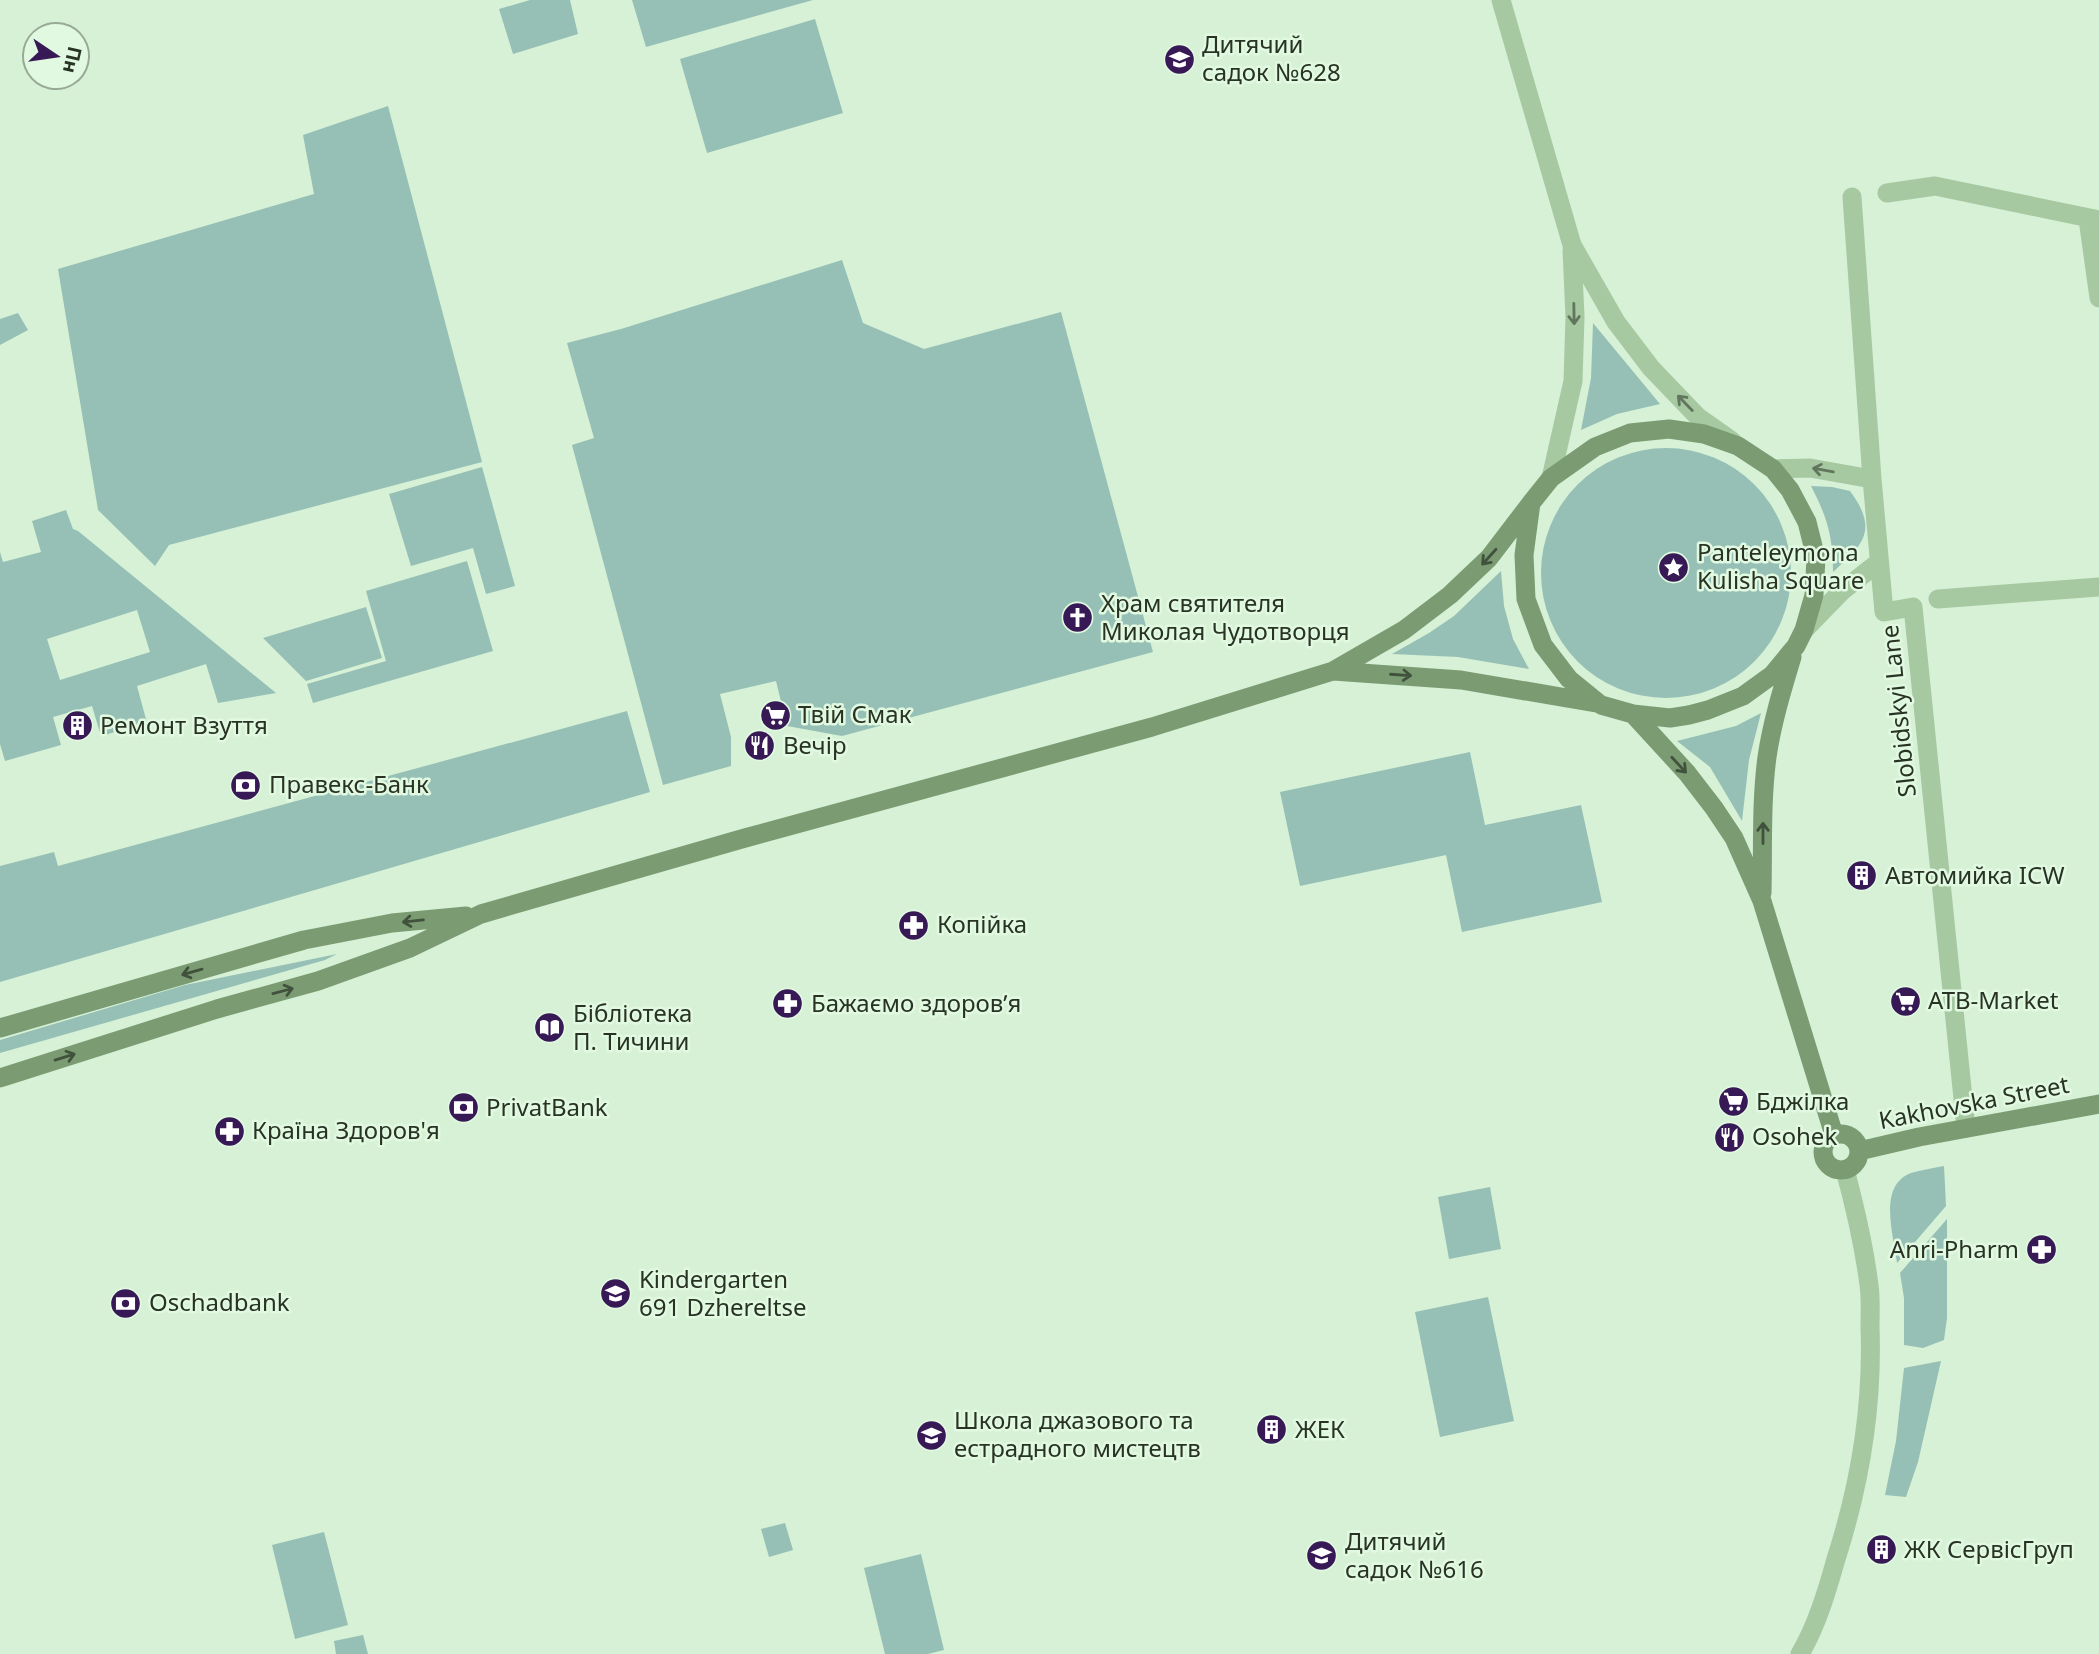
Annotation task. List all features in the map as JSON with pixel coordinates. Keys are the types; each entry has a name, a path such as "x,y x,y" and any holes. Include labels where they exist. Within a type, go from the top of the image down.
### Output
{"main road":[{"path":"0,1078 217,1009 318,981 410,948 481,914 745,838 1152,727 1333,671 1404,630 1450,595 1489,558 1551,478 1595,447 1630,433 1668,429 1704,434 1738,446 1773,469 1790,490 1807,523 1816,558 1814,595 1777,705 1767,757 1762,901"},
{"path":"1531,503 1524,555 1526,599 1543,645 1569,679 1601,705"},
{"path":"1333,671 1461,680 1601,705 1633,714 1670,718 1689,715 1742,696 1772,675 1800,638"},
{"path":"1633,714 1687,773 1734,838 1762,901 1834,1135"},
{"path":"0,1028 304,940 392,923 481,914"},
{"name":"Kakhovska Street","path":"1859,1151 2099,1104"},
{"path":"1834,1135 1850,1136 1857,1142 1859,1151 1853,1166 1845,1170 1829,1165 1824,1157 1827,1141 1834,1135"}],"street":[{"path":"1501,0 1572,246 1575,317 1573,381 1551,478"},
{"path":"1887,193 1935,187 2093,220 2099,298"},
{"name":"Slobidskyi Lane","path":"1852,197 1884,612 1913,607 1966,1128"},
{"path":"1572,246 1616,322 1651,368 1698,417 1738,446"},
{"path":"1773,469 1810,468 1872,479"},
{"path":"1800,638 1842,591 1879,562"},
{"path":"1938,599 2099,587"},
{"path":"1800,1654 1808,1641 1843,1539 1863,1446 1869,1394 1869,1286 1856,1211 1845,1170"}],"shaded area":[{"path":"530,0 570,0 578,34 513,54 499,9"},
{"path":"632,0 813,0 646,47"},
{"path":"815,19 843,113 707,153 680,59"},
{"path":"388,106 482,462 169,545 155,566 98,510 58,269 314,194 303,135"},
{"path":"842,260 863,323 924,349 1061,312 1153,652 842,736 787,726 776,681 720,694 731,737 731,766 663,785 572,445 594,438 567,343 621,329"},
{"path":"18,313 28,330 0,345 0,319"},
{"path":"1593,323 1660,404 1617,414 1581,430 1591,378"},
{"path":"1666,448 1702,453 1725,463 1745,476 1763,494 1786,537 1791,573 1786,609 1776,632 1763,652 1745,670 1702,693 1666,698 1630,693 1607,683 1587,670 1569,652 1546,609 1541,573 1546,537 1556,514 1569,494 1587,476 1630,453"},
{"path":"482,467 515,586 486,594 473,548 411,566 389,494"},
{"path":"1811,486 1850,491 1864,516 1864,535 1860,544 1833,572 1828,527"},
{"path":"66,510 73,529 276,693 218,703 206,664 137,686 147,723 101,736 92,706 53,717 61,745 5,761 0,744 0,552 3,562 41,552 32,521","holes":["137,610 150,652 60,680 47,639"]},
{"path":"467,561 493,651 313,703 307,684 386,661 366,591"},
{"path":"1501,571 1504,606 1513,639 1529,669 1458,657 1392,654 1454,616"},
{"path":"366,607 382,658 306,681 263,638"},
{"path":"627,711 650,792 0,982 0,866 54,852 58,866"},
{"path":"1761,713 1749,760 1742,821 1710,767 1677,741 1736,726"},
{"path":"1470,752 1485,825 1581,805 1602,902 1462,932 1446,855 1300,886 1280,792"},
{"path":"337,954 325,960 0,1053 0,1040 185,985"},
{"path":"1944,1166 1946,1206 1897,1263 1890,1213 1894,1189 1901,1179 1911,1173"},
{"path":"1490,1187 1501,1249 1449,1259 1438,1197"},
{"path":"1947,1219 1947,1318 1944,1340 1923,1348 1904,1345 1904,1298 1900,1273"},
{"path":"1488,1297 1514,1421 1440,1437 1415,1312"},
{"path":"1941,1361 1918,1462 1906,1497 1885,1495 1896,1441 1904,1368"},
{"path":"785,1523 793,1550 769,1557 761,1529"},
{"path":"324,1532 348,1625 295,1639 272,1545"},
{"path":"921,1554 944,1650 928,1654 885,1654 864,1568"},
{"path":"363,1635 368,1654 336,1654 334,1641"}],"place":[{"name":"Дитячий садок №628","path":"1179,59"},
{"name":"Panteleymona Kulisha Square","path":"1674,567"},
{"name":"Храм святителя Миколая Чудотворця","path":"1078,618"},
{"name":"Твій Смак","path":"775,715"},
{"name":"Ремонт Взуття","path":"77,726"},
{"name":"Вечір","path":"760,746"},
{"name":"Правекс-Банк","path":"246,785"},
{"name":"Автомийка ICW","path":"1862,876"},
{"name":"Копійка","path":"914,925"},
{"name":"ATB-Market","path":"1905,1001"},
{"name":"Бажаємо здоровʼя","path":"788,1004"},
{"name":"Бібліотека П. Тичини","path":"550,1028"},
{"name":"Бджілка","path":"1733,1102"},
{"name":"PrivatBank","path":"463,1108"},
{"name":"Країна Здоров'я","path":"229,1131"},
{"name":"Оsоhek","path":"1729,1137"},
{"name":"Anri-Pharm","path":"2042,1250"},
{"name":"Kindergarten 691 Dzhereltse","path":"616,1294"},
{"name":"Oschadbank","path":"126,1303"},
{"name":"ЖЕК","path":"1272,1430"},
{"name":"Школа джазового та естрадного мистецтв","path":"931,1435"},
{"name":"ЖК СервісГруп","path":"1881,1550"},
{"name":"Дитячий садок №616","path":"1322,1556"}]}
